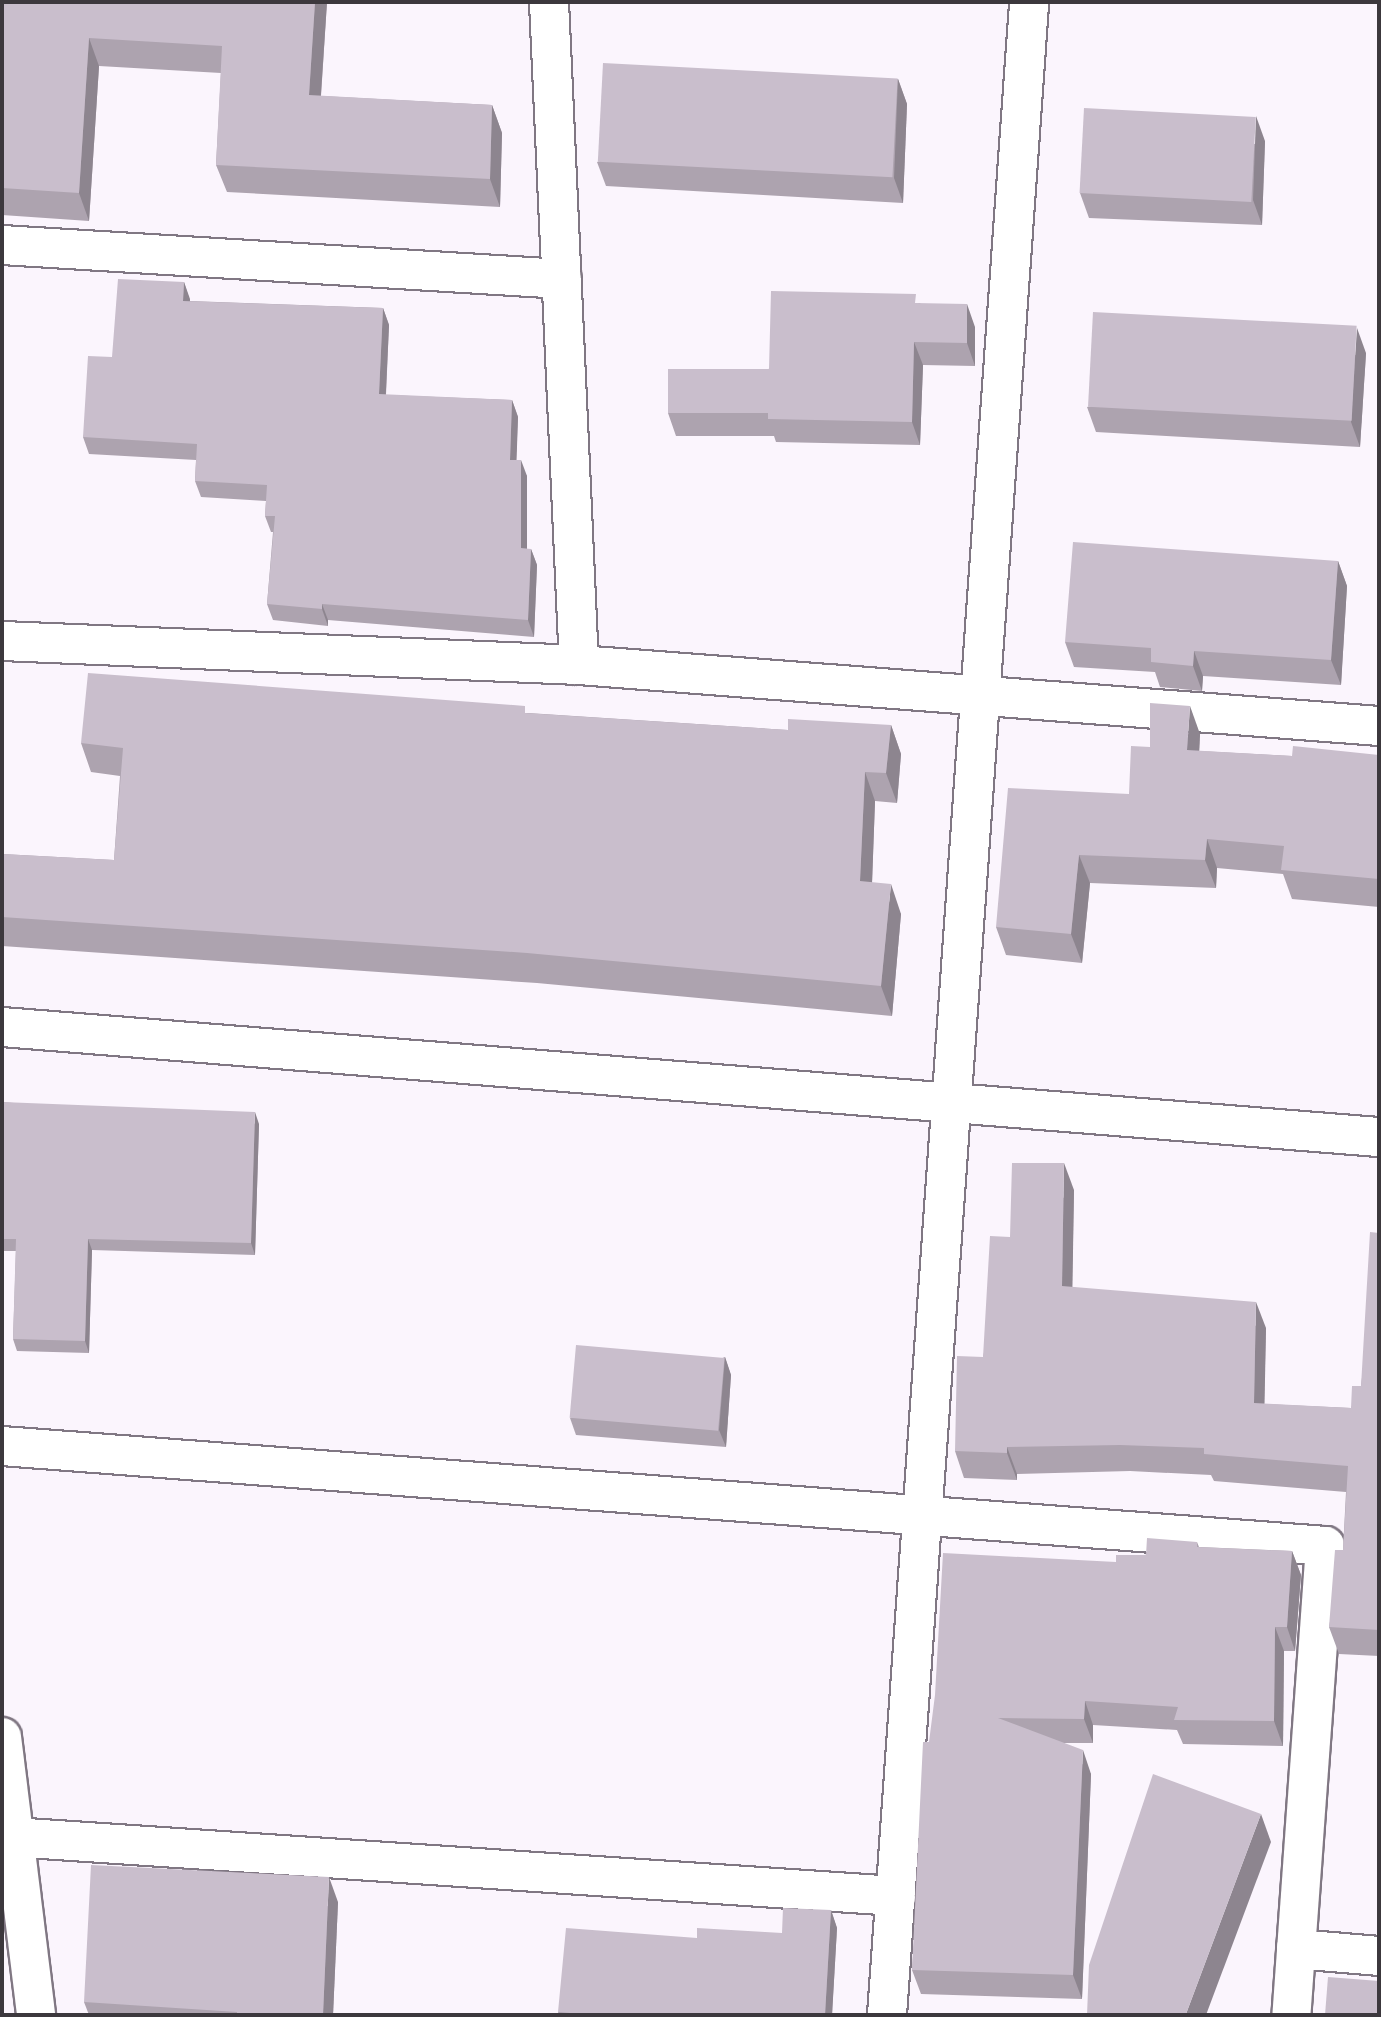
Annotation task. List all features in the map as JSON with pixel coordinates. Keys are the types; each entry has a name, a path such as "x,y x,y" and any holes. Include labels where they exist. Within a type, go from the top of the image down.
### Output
{"street":[{"path":"549,2 579,665"},
{"path":"887,2015 983,695 1029,2"},
{"path":"2,245 562,279"},
{"path":"2,641 579,665 1379,726"},
{"path":"2,1027 1379,1137"},
{"path":"2,1446 923,1518 1325,1546 1291,2015"},
{"path":"2,1737 36,2015"},
{"path":"12,1836 896,1896"},
{"path":"1296,1950 1379,1956"}],"building":[{"path":"2,2 315,2 309,95 492,105 490,179 216,165 222,46 89,38 79,193 2,188"},
{"path":"603,63 898,78 892,177 598,162"},
{"path":"1084,108 1256,117 1251,202 1080,193"},
{"path":"118,279 184,282 183,301 383,308 379,394 512,400 510,460 521,460 521,548 531,549 528,620 322,604 322,609 267,604 275,516 265,516 267,485 195,481 197,444 83,437 88,356 112,357"},
{"path":"771,291 916,294 915,303 967,304 967,343 914,342 912,422 768,419 768,413 668,413 668,369 769,369"},
{"path":"1093,312 1357,326 1352,421 1088,407"},
{"path":"1073,542 1338,561 1331,660 1194,651 1193,666 1151,662 1151,648 1065,642"},
{"path":"88,673 525,706 525,713 788,730 788,719 891,725 886,773 865,772 860,881 891,884 881,986 527,953 2,917 2,854 114,860 123,748 81,743"},
{"path":"1150,703 1190,706 1187,750 1292,756 1293,746 1379,755 1379,879 1281,870 1284,846 1207,839 1205,860 1079,855 1071,934 996,927 1008,788 1129,794 1131,746 1150,747"},
{"path":"2,1102 255,1112 251,1243 88,1239 85,1341 13,1339 16,1239 2,1239"},
{"path":"1012,1163 1064,1163 1062,1286 1256,1302 1254,1403 1351,1408 1352,1386 1361,1386 1370,1232 1379,1233 1379,1630 1329,1627 1335,1550 1343,1550 1348,1466 1204,1454 1204,1448 1120,1445 1007,1447 1007,1453 955,1451 957,1356 983,1357 990,1236 1010,1237"},
{"path":"576,1345 724,1358 718,1431 570,1418"},
{"path":"1147,1538 1197,1542 1197,1547 1292,1551 1287,1627 1275,1627 1274,1721 1174,1720 1178,1707 1085,1701 1084,1719 998,1718 1083,1750 1073,1975 912,1970 923,1742 929,1742 935,1695 943,1553 1116,1562 1116,1555 1146,1555"},
{"path":"1153,1774 1261,1814 1186,2014 1207,2015 1087,2015 1089,1965"},
{"path":"91,1865 329,1877 323,2015 237,2015 237,2012 84,2002"},
{"path":"783,1908 831,1910 825,2015 594,2015 558,2012 566,1928 697,1938 697,1928 782,1933"},
{"path":"1328,1977 1379,1981 1379,2015 1325,2015"}]}
